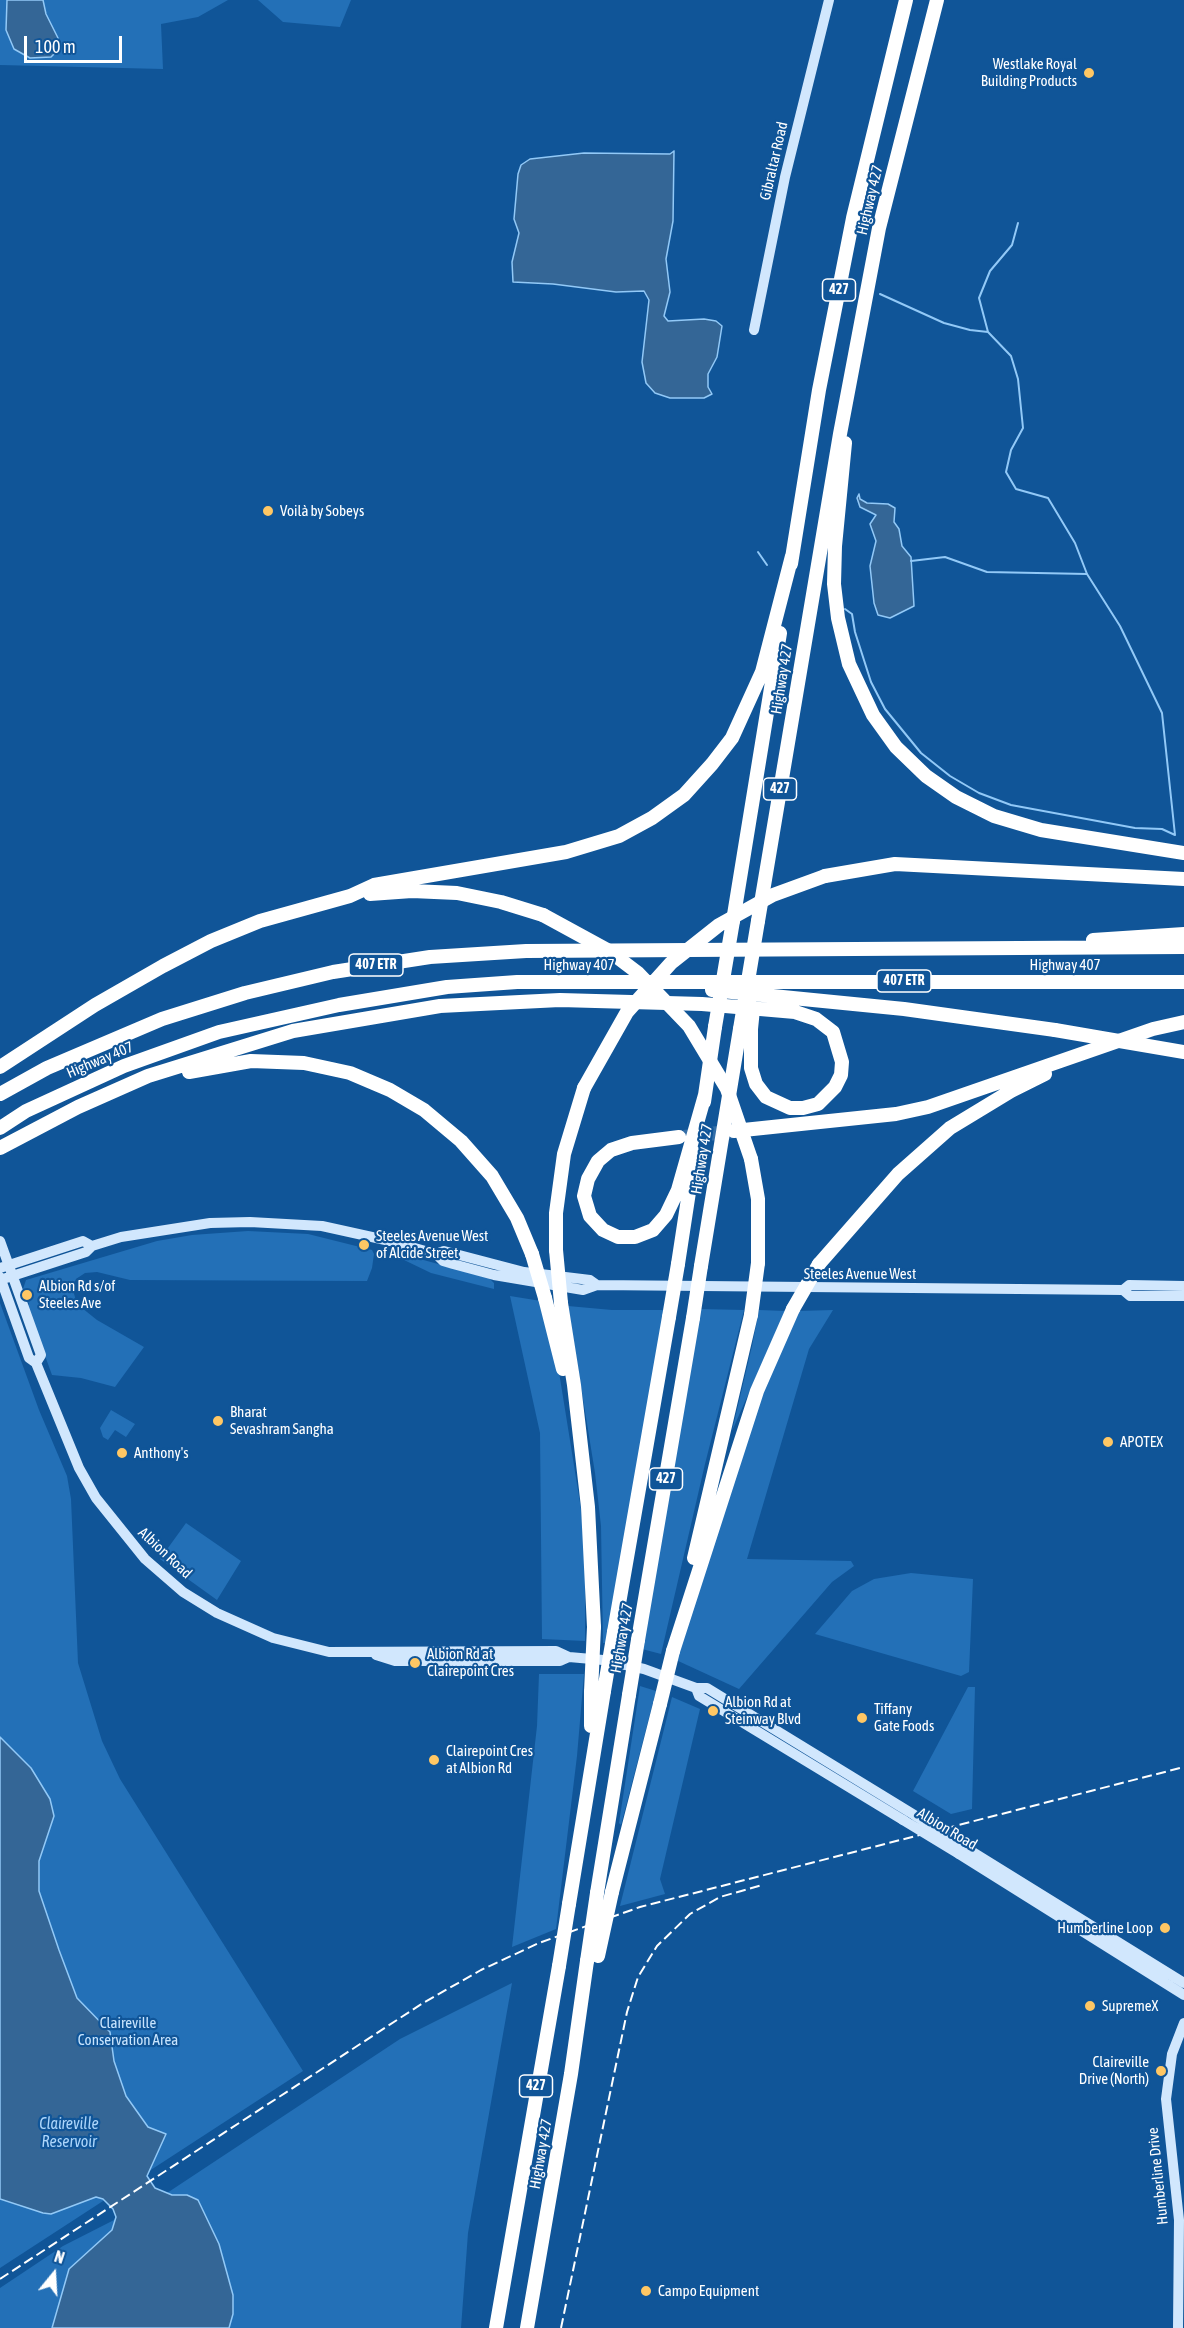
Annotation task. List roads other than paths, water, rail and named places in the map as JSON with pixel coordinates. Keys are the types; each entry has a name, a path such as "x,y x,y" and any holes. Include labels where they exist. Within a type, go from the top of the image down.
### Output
{"highway":[{"name":"Highway 427","path":"496,2328 559,1966 590,1771 597,1692 614,1632 669,1317 823,367 854,218 905,0"},
{"name":"Highway 427","path":"527,2328 583,1989 592,1959 597,1893 701,1266 746,1029 753,1010 745,998 840,434 879,228 937,0"},
{"path":"840,434 847,446 835,546 834,584 838,618 854,674 873,715 896,747 926,776 956,797 994,816 1041,830 1184,853"},
{"path":"0,1067 95,1005 211,941 260,921 350,896 374,885 566,852 620,836 652,818 684,795 732,738 762,672 792,556"},
{"path":"597,1692 588,1507 574,1385 561,1303 556,1250 556,1213 564,1154 584,1088 627,1012 671,963 719,925 773,896 825,876 895,864 1184,879"},
{"path":"350,896 412,891 457,893 501,902 543,915 609,951 665,998 689,1026 723,1081 741,1124 751,1159 758,1199 758,1263 750,1315 660,1704 612,1892 592,1959"},
{"path":"1069,947 1101,938 1184,934"},
{"name":"Highway 407","path":"0,1094 47,1068 162,1019 245,993 333,972 430,957 526,951 1184,947"},
{"name":"Highway 407","path":"0,1128 26,1111 124,1066 219,1032 339,1005 447,987 518,982 1184,982"},
{"path":"623,982 904,1009 1055,1030 1184,1052"},
{"path":"0,1148 78,1107 148,1076 293,1031 440,1006 560,999 702,1004 795,1012 816,1019 833,1032 842,1062 841,1075 835,1087 818,1104 803,1108 790,1108 766,1097 756,1084 751,1068 746,1029"},
{"path":"735,1131 896,1114 959,1097 1077,1054 1153,1029 1184,1022"},
{"path":"673,1651 757,1391 792,1309 819,1264 898,1174 950,1128 1077,1054"},
{"path":"131,1084 251,1061 304,1063 350,1073 390,1090 424,1110 460,1141 492,1176 517,1218 532,1254 545,1298 576,1418"},
{"path":"679,1137 632,1143 611,1150 598,1161 588,1179 584,1196 590,1216 603,1230 618,1237 635,1237 653,1230 666,1215 678,1190 705,1095"}],"main road":[{"name":"Gibraltar Road","path":"754,330 785,177 829,0"},
{"name":"Steeles Avenue West","path":"0,1279 7,1270 86,1252 93,1246 121,1237 199,1225 288,1223 354,1233 436,1254 444,1251 524,1272 590,1280 597,1285 1123,1290 1130,1285 1184,1287"},
{"path":"0,1241 7,1270"},
{"name":"Albion Road","path":"7,1270 41,1356 36,1363"},
{"name":"Albion Road","path":"0,1279 29,1358 36,1363 88,1487 136,1550 164,1575 217,1612 273,1638 329,1652 556,1651 569,1657 624,1664 696,1688 707,1688 743,1708 1184,1983"},
{"name":"Steeles Avenue West","path":"1123,1290 1130,1296 1184,1296"},
{"name":"Albion Road","path":"696,1688 699,1696 959,1854 1184,1995"},
{"name":"Humberline Drive","path":"1178,2328 1179,2220 1166,2099 1172,2054 1184,2023"}],"water":[{"path":"7,0 43,0 46,14 58,38 56,52 51,57 30,58 14,49 6,30"},
{"path":"674,151 673,221 666,259 670,292 664,316 668,321 704,319 716,321 722,326 717,357 708,374 708,387 712,394 704,398 670,398 655,393 646,383 642,362 649,300 644,291 616,292 553,284 513,282 512,262 519,233 514,219 518,174 521,165 530,159 584,153 670,154"},
{"path":"859,494 860,499 867,503 888,504 895,508 894,522 899,529 902,546 911,557 914,606 890,618 878,615 874,603 870,566 876,541 870,524 876,515 860,507 857,498"},
{"name":"Claireville Reservoir","path":"0,1737 31,1768 50,1799 54,1816 39,1861 39,1891 77,1998 110,2032 114,2061 126,2096 148,2127 166,2134 147,2176 155,2188 172,2195 187,2195 198,2200 219,2244 233,2295 233,2314 229,2328 52,2328 69,2269 112,2230 116,2217 113,2209 103,2199 96,2197 51,2214 0,2199"}],"waterway":[{"path":"1018,223 1012,245 990,271 979,298 988,332 1011,356 1018,379 1023,428 1011,450 1006,472 1016,489 1048,498 1075,543 1087,574 1120,626 1162,713 1175,835"},
{"path":"880,294 944,323 988,332"},
{"path":"758,552 767,565"},
{"path":"911,561 945,557 987,572 1087,574"},
{"path":"845,609 852,614 855,632 871,682 885,709 921,753 950,776 979,793 1011,805 1135,828 1162,829 1175,835"}],"tunnel":[{"path":"684,1137 734,1131"}],"railway":[{"path":"0,2279 423,2003 481,1970 539,1943 640,1907 1184,1767"},
{"path":"561,2328 627,2012 638,1977 657,1946 690,1914 720,1897 762,1885"}],"place":[{"name":"Westlake Royal Building Products","path":"1089,73"},
{"name":"Voilà by Sobeys","path":"268,511"},
{"name":"Steeles Avenue West of Alcide Street","path":"364,1245"},
{"name":"Albion Rd s/of Steeles Ave","path":"27,1295"},
{"name":"Bharat Sevashram Sangha","path":"218,1421"},
{"name":"APOTEX","path":"1108,1442"},
{"name":"Anthony's","path":"122,1453"},
{"name":"Albion Rd at Clairepoint Cres","path":"415,1663"},
{"name":"Albion Rd at Steinway Blvd","path":"713,1711"},
{"name":"Tiffany Gate Foods","path":"862,1718"},
{"name":"Clairepoint Cres at Albion Rd","path":"434,1760"},
{"name":"Humberline Loop","path":"1165,1928"},
{"name":"SupremeX","path":"1090,2006"},
{"name":"Claireville Drive (North)","path":"1161,2071"},
{"name":"Campo Equipment","path":"646,2291"}],"park label":[{"name":"Claireville Conservation Area","path":"128,2032"}]}
